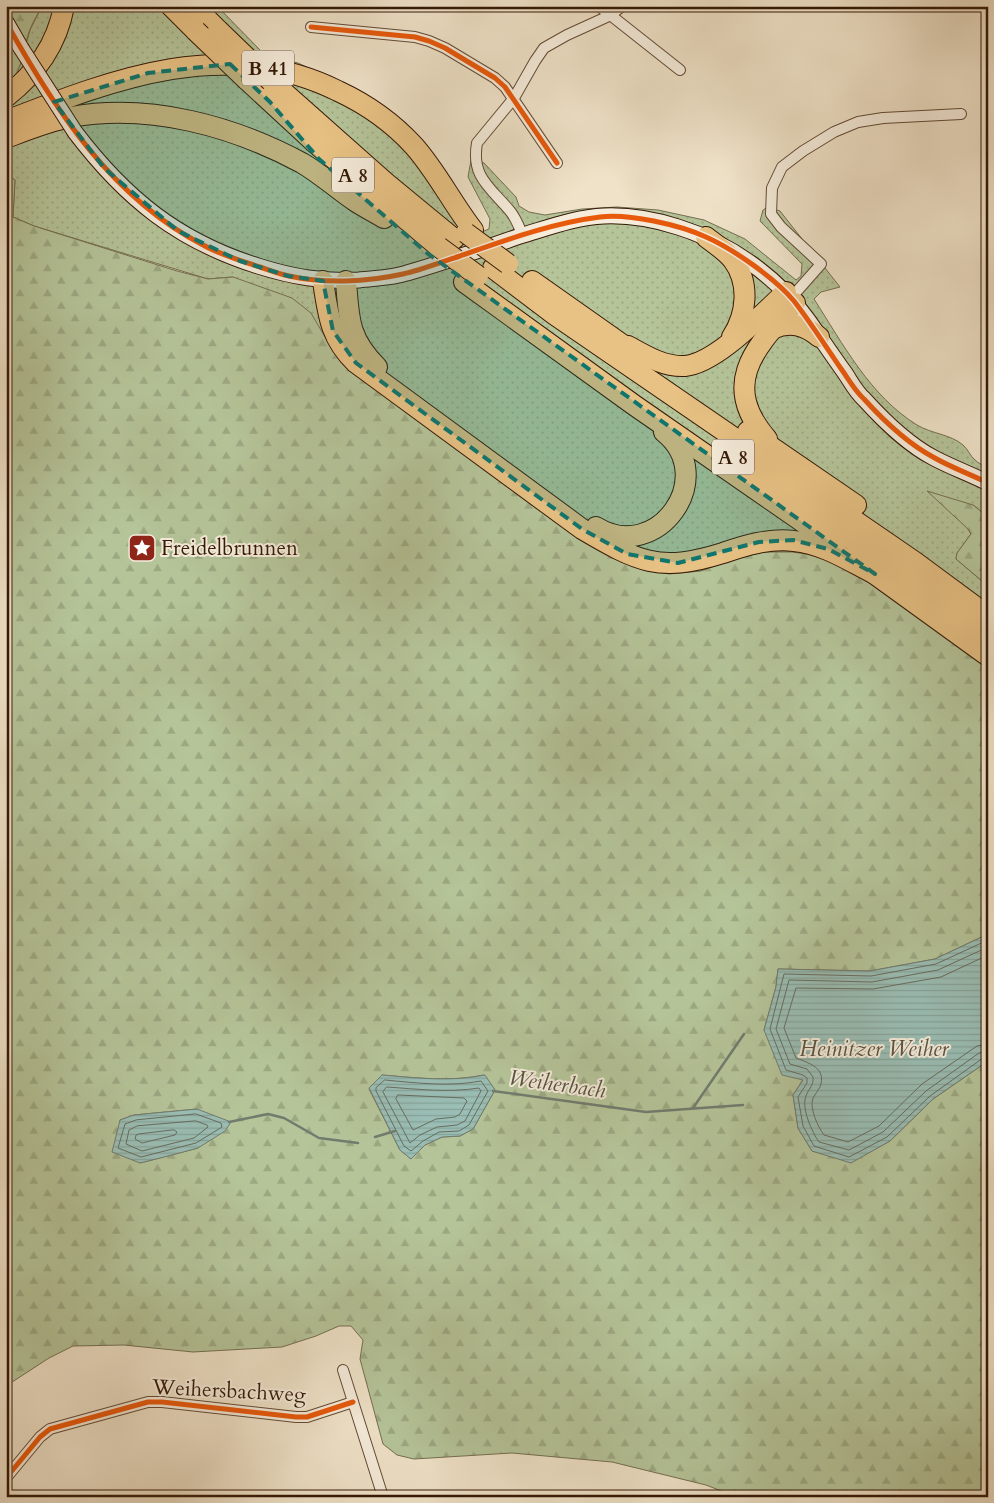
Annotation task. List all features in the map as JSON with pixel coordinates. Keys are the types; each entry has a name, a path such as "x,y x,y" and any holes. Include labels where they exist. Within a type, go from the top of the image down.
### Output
{"highway":[{"path":"6,97 23,83 42,62 61,24 64,6"},
{"name":"A 8","path":"171,6 270,102 347,171 452,240"},
{"name":"A 8","path":"194,6 270,81 452,240 544,326 803,504 907,578 988,639"},
{"name":"B 41","path":"6,121 70,96 114,82 180,67 234,64 281,70 324,84 355,99 387,121 413,146 434,171 452,240"},
{"path":"270,102 319,159 384,218"},
{"path":"6,138 71,117 94,114 156,115 191,121 228,131 270,147 304,164 354,201 384,218 452,240 486,273 668,436 678,448 684,464 686,478 680,502 672,515 662,524 639,535 616,535 601,530 586,521 378,368 358,345 352,330 348,316 346,280"},
{"path":"706,237 732,259 739,271 743,285 745,298 739,326 727,345"},
{"path":"486,273 608,334 654,360 670,365 686,366 711,357 791,298"},
{"name":"A 8","path":"486,273 587,337 952,588 988,616"},
{"path":"323,281 327,312 333,331 340,345 356,363 582,529 614,547 644,560 678,563 696,561 759,542 793,540 811,543 828,549 875,574"},
{"path":"776,450 752,420 746,403 744,388 750,361 791,298"},
{"path":"772,329 781,325 791,324 811,330 819,337"},
{"path":"608,334 691,394 776,450 904,540 952,588"},
{"path":"634,405 875,574 988,656"}],"street":[{"path":"599,6 680,70"},
{"path":"523,236 510,212 483,183 477,170 475,152 477,143 514,98 544,48 611,15 622,6"},
{"path":"6,22 20,48 92,155 125,189 151,212 178,231 206,247 288,276 323,281 346,280 403,274 563,223 604,216 641,219 676,226 706,237 763,272 791,298 861,396 906,439 932,457 988,483"},
{"path":"311,27 416,37 445,48 495,78 514,98 557,163"},
{"path":"791,298 821,264 781,227 771,214 772,188 782,167 803,151 834,132 858,122 882,118 961,114"},
{"path":"343,1370 383,1497"},
{"name":"Weihersbachweg","path":"6,1478 50,1429 148,1402 296,1417 307,1417 353,1402"}],"highlighted area":[{"path":"230,64 270,102 319,159 427,253 875,574 828,549 793,540 759,542 678,563 627,554 582,529 356,363 333,331 323,281 288,276 240,261 178,231 104,168 54,102 148,73"}],"green space":[{"path":"6,6 42,6 29,32 16,76 6,87"},
{"path":"42,6 217,6 261,51 272,57 298,63 346,85 477,226 484,231 489,229 490,219 468,177 471,160 484,163 516,197 519,206 529,212 545,215 582,209 617,207 658,210 704,220 745,239 796,280 801,276 802,264 760,221 763,210 768,207 780,211 840,287 821,292 814,299 847,351 871,384 900,413 923,428 958,441 976,461 988,468 988,517 973,505 968,529 971,534 957,553 956,559 988,586 988,665 814,555 792,552 763,552 731,560 701,571 669,574 641,569 613,558 233,277 208,279 34,226 13,217 15,180 6,174 6,87 20,65 30,30"},
{"path":"6,174 15,180 13,217 34,226 177,271 208,279 233,277 292,298 311,313 332,349 613,558 641,569 669,574 701,571 731,560 763,552 792,552 814,555 844,564 988,665 988,934 935,959 870,971 778,969 776,987 764,1030 803,1080 793,1095 798,1128 812,1151 851,1162 890,1141 933,1099 988,1061 988,1497 731,1497 729,1494 706,1485 612,1462 512,1453 414,1459 397,1455 383,1444 360,1359 363,1340 351,1326 339,1326 282,1347 193,1352 124,1345 73,1346 49,1358 6,1386","holes":["382,1075 446,1079 484,1075 495,1090 473,1129 460,1136 442,1137 425,1145 411,1159 400,1150 369,1089","197,1109 198,1148 140,1163 120,1120 134,1115"]},
{"path":"927,491 973,505 988,517 988,586 956,559 957,553 971,534 968,529"}],"water":[{"name":"Heinitzer Weiher","path":"988,934 988,1061 933,1099 890,1141 851,1163 812,1151 798,1128 793,1095 803,1080 782,1075 764,1030 776,987 778,969 870,971 935,959"},
{"path":"382,1075 447,1079 485,1075 495,1090 473,1129 460,1136 442,1137 425,1145 411,1159 400,1150 369,1088"},
{"path":"197,1109 231,1122 225,1131 198,1148 172,1155 140,1163 112,1152 120,1120 134,1115"}],"waterway":[{"path":"693,1108 744,1034"},
{"name":"Weiherbach","path":"493,1091 646,1112 743,1105"},
{"name":"Weiherbach","path":"229,1122 268,1114 284,1118 319,1138 358,1143"},
{"name":"Weiherbach","path":"375,1137 395,1131"}],"cycle path":[{"path":"6,22 66,119 114,177 141,203 170,226 210,249 231,258 285,275 303,279 346,281 375,279 410,272 529,233 564,223 600,217 639,218 682,228 706,237 728,249 753,265 786,292 852,385 896,431 933,457 988,483"},
{"path":"311,27 415,37 445,48 495,78 505,87 557,163"},
{"path":"6,1478 40,1437 50,1429 148,1402 296,1417 307,1417 353,1402"}],"place":[{"name":"Freidelbrunnen","path":"142,548"}]}
